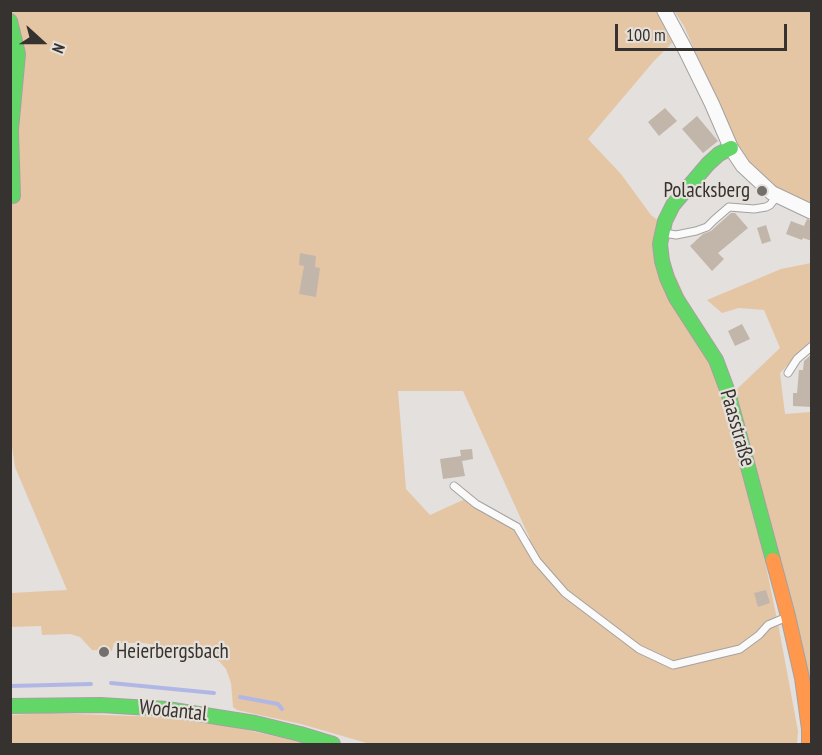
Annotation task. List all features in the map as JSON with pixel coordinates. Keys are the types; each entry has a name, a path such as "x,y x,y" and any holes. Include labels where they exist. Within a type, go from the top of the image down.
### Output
{"street":[{"path":"664,10 712,104 731,148 743,166 777,196 812,212"},
{"path":"10,21 18,54 11,130 13,196"},
{"name":"Paasstraße","path":"731,148 719,154 708,164 673,205 662,233 660,244 662,261 679,303 716,360 728,392 788,616 802,678 809,744"},
{"name":"Wodantal","path":"10,706 100,705 167,709 265,725 333,744"}],"lane":[{"path":"662,233 676,236 696,231 707,227 729,207 754,209 766,207 777,196"},
{"path":"788,373 797,359 812,346"},
{"path":"454,486 476,504 518,527 537,561 565,593 639,649 673,665 740,649 759,636 768,625 788,616"}],"shaded area":[{"path":"10,11 659,11 675,40 654,61 588,139 621,174 651,215 660,222 656,233 708,348 743,454 798,731 797,744 370,744 301,724 237,710 233,707 231,683 226,669 220,662 204,653 143,643 114,643 112,651 92,650 80,637 70,634 42,635 41,626 11,627 11,593 67,590 15,467 11,440","holes":["398,391 463,391 530,539 465,499 430,515 406,489"]},
{"path":"674,11 811,11 811,207 780,192 752,168 735,143 684,26"},
{"path":"811,263 811,341 780,373 785,414 811,412 811,696 736,390 780,348 764,310 739,308 722,313 707,300 781,269"},
{"path":"50,713 162,717 228,726 310,744 11,744 10,715"}],"building":[{"path":"665,108 677,121 659,136 648,122"},
{"path":"697,116 718,141 703,153 682,129"},
{"path":"731,213 735,213 748,228 718,253 724,259 712,271 690,246"},
{"path":"807,219 812,221 812,241 786,234 791,221 804,226"},
{"path":"766,225 771,241 762,244 757,228"},
{"path":"300,253 316,256 315,267 320,268 316,297 299,294 304,266 299,265"},
{"path":"742,324 750,339 735,346 728,331"},
{"path":"812,354 812,407 793,406 793,393 797,393 799,370 803,370 804,361"},
{"path":"472,449 473,459 462,461 465,476 443,479 440,459 461,456 460,450"},
{"path":"766,590 770,603 758,607 754,593"}],"waterway":[{"name":"Heierbergsbach","path":"111,683 214,693"},
{"path":"10,686 91,684"},
{"path":"240,697 278,704 282,709"}],"traffic: fast":[{"path":"10,21 18,54 11,130 13,196"},
{"path":"731,148 719,154 708,164 673,205 665,221 660,244 667,278 676,298 716,360 728,392 773,560"},
{"path":"10,706 100,705 167,709 255,723 333,744"}],"traffic: slow":[{"path":"773,560 802,678 809,744"}],"place":[{"name":"Polacksberg","path":"762,191"},
{"name":"Heierbergsbach","path":"104,652"}]}
